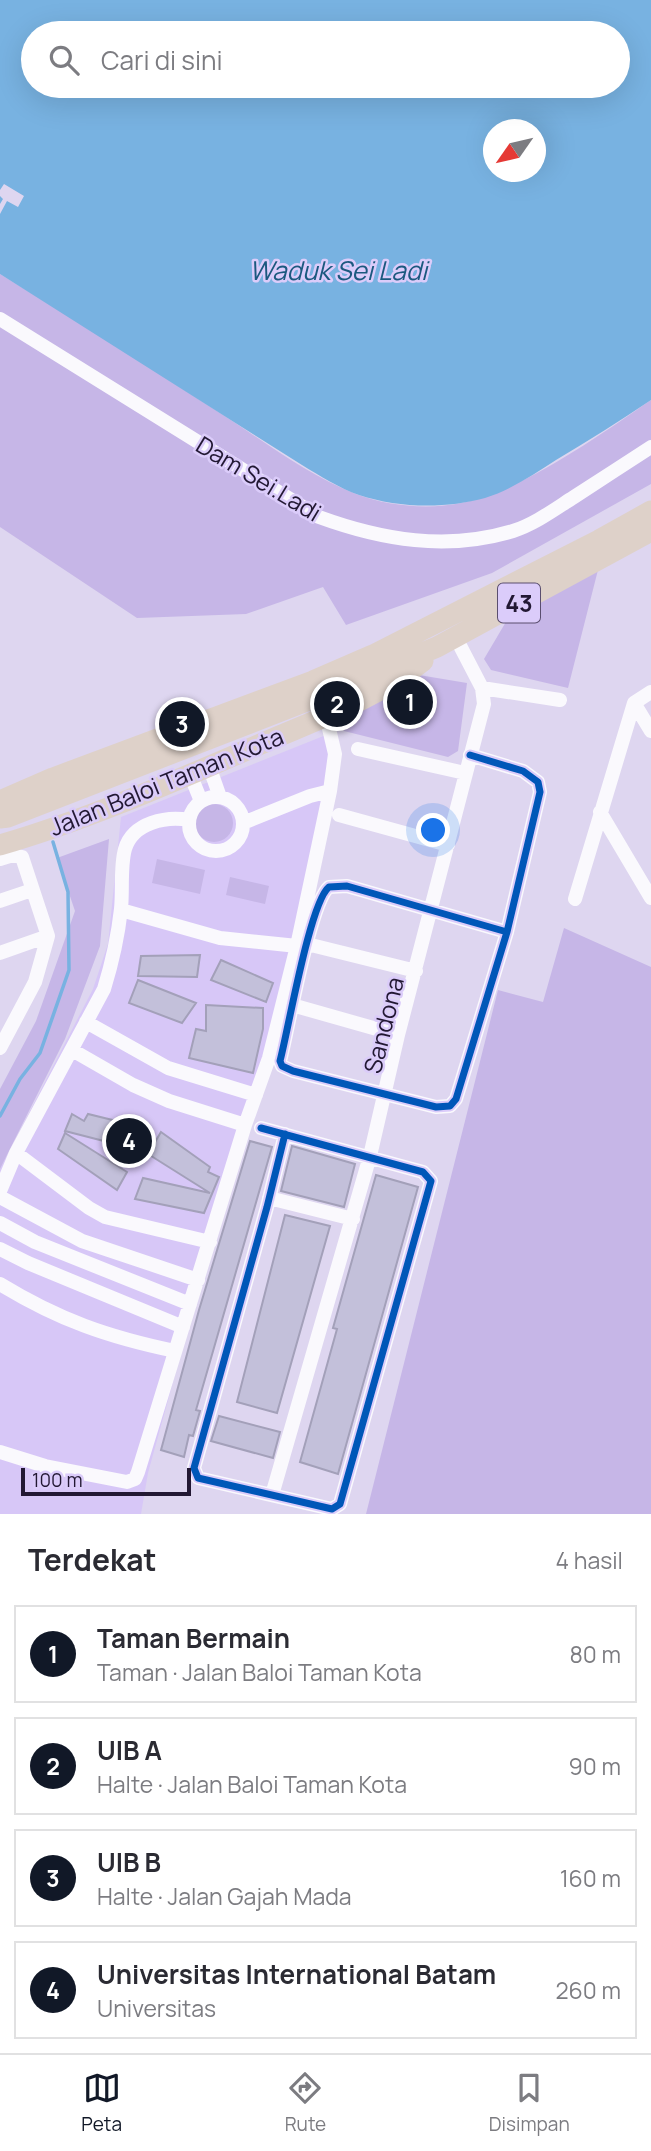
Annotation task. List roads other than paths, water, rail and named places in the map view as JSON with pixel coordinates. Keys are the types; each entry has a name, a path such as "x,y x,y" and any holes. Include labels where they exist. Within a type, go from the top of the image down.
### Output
{"highway":[{"name":"43","path":"0,801 373,655 651,511"},
{"name":"43","path":"0,818 71,793 446,643 651,531"},
{"name":"Jalan Baloi Taman Kota","path":"0,845 65,824 361,701 406,675 446,643"},
{"path":"53,778 47,788 46,807 51,816 65,824"}],"street":[{"name":"Dam Sei.Ladi","path":"0,318 318,517 359,531 400,539 439,541 474,539 515,530 545,516 651,447"},
{"path":"446,643 482,688 560,701"},
{"name":"Sandona","path":"272,1495 370,1156 398,1035 484,704 482,688"},
{"path":"575,899 634,703 651,692"},
{"path":"634,703 651,731"},
{"path":"326,716 335,754 280,1061 282,1066 293,1072 436,1107 454,1103 507,932 540,792 538,782 523,771 470,755"},
{"path":"359,749 465,772"},
{"path":"200,770 220,797 236,806 243,823 242,832 232,846 215,851 199,844 193,838 189,820 201,801 220,797"},
{"path":"200,770 201,801"},
{"path":"243,823 310,796 330,791"},
{"path":"600,812 651,898"},
{"path":"339,815 448,845"},
{"path":"0,1191 16,1153 104,989 121,910 125,849 132,836 159,820 189,820"},
{"path":"0,859 13,855 22,857 47,940 35,982 0,1048"},
{"path":"0,1452 45,1466 127,1482 132,1481 138,1472 302,945 325,890 333,886 346,886 507,932"},
{"path":"0,901 32,890"},
{"path":"121,910 220,938 302,945 416,971"},
{"path":"1,953 47,940"},
{"path":"292,1005 398,1035"},
{"path":"86,1022 168,1068 256,1095"},
{"path":"72,1050 133,1085 169,1101 245,1125"},
{"path":"261,1128 285,1134 370,1156 423,1172 431,1181 340,1504 332,1509 198,1478 194,1468 285,1134"},
{"path":"16,1153 105,1217 209,1242"},
{"path":"0,1197 82,1241 198,1280"},
{"path":"269,1198 353,1219"},
{"path":"0,1223 35,1242 190,1304"},
{"path":"0,1249 183,1327"},
{"path":"0,1284 75,1323 119,1339 175,1351"}],"water":[{"name":"Waduk Sei Ladi","path":"0,0 651,0 651,400 531,476 495,495 470,502 405,505 359,495 330,481 0,274"}],"waterway":[{"path":"0,1116 20,1079 40,1053 69,970 68,892 53,842"}],"place":[{"name":"Taman Bermain","path":"410,702"},
{"name":"UIB A","path":"337,704"},
{"name":"UIB B","path":"182,724"},
{"name":"Universitas International Batam","path":"129,1141"}]}
